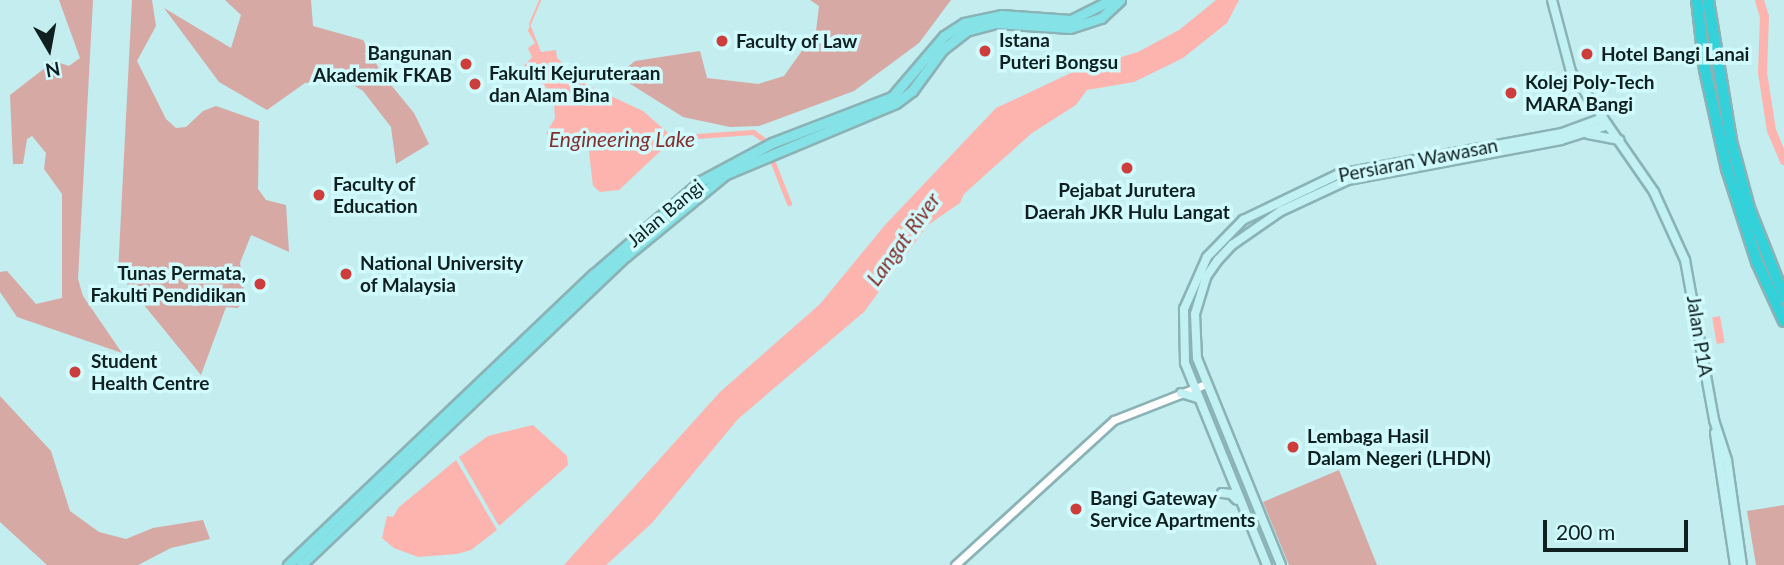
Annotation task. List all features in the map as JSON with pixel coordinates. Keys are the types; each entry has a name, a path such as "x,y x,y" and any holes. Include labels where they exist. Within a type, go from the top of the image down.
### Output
{"highway":[{"path":"1697,0 1704,71 1727,169 1757,262 1784,321"},
{"path":"1707,0 1725,118 1771,266 1784,297"},
{"path":"1771,266 1784,286"}],"main road":[{"name":"Jalan Bangi","path":"288,565 640,232 701,181 768,149 892,97 944,36 964,23 1001,15 1071,20 1111,0"},
{"name":"Jalan Bangi","path":"302,565 664,222 726,174 768,149 896,103 912,91 942,50 966,31 996,23 1070,28 1101,18 1119,0"},
{"name":"Jalan P1A","path":"1552,0 1570,68 1659,202 1685,260 1714,420 1727,460 1742,565"},
{"path":"1585,92 1592,113 1583,130 1619,140"},
{"name":"Persiaran Wawasan","path":"1281,565 1206,384 1195,347 1195,314 1206,277 1232,245 1251,230 1321,191 1362,177 1481,157 1583,130 1606,121"},
{"name":"Persiaran Wawasan","path":"1187,391 1190,376 1182,344 1188,295 1207,257 1234,228 1300,191 1372,165 1583,130"},
{"path":"1462,151 1481,157 1495,145"},
{"path":"1362,177 1372,165 1393,171"},
{"path":"1232,245 1234,228 1251,230"},
{"path":"1187,391 1199,400"},
{"path":"1187,391 1199,400 1267,565"},
{"path":"1714,420 1735,565"},
{"path":"1222,493 1231,494 1243,508"}],"street":[{"path":"956,565 1114,420 1206,384"}],"shaded area":[{"path":"59,0 93,0 78,279 83,296 122,353 17,317 0,292 0,272 7,271 36,304 62,298 62,194 44,169 46,153 32,136 27,139 23,164 13,164 10,95 54,61 69,66 80,58"},
{"path":"132,0 152,0 156,26 137,61 166,119 176,128 186,127 203,111 216,106 259,121 258,189 266,200 286,205 289,252 251,235 240,263 245,297 238,308 226,307 201,375 118,273"},
{"path":"225,0 311,0 313,26 363,40 382,74 414,113 429,144 396,164 391,127 363,91 345,80 305,83 267,110 219,82 164,8 231,48 241,15"},
{"path":"810,0 951,0 919,43 854,91 759,126 730,127 683,117 624,80 624,70 635,61 700,51 707,78 758,84 784,76 816,31 819,6"},
{"path":"0,396 51,451 70,511 99,532 126,539 153,528 203,520 210,539 171,548 138,565 47,565 0,522"},
{"path":"1339,470 1377,565 1289,565 1263,502"},
{"path":"1784,505 1784,565 1756,565 1747,511"}],"water":[{"name":"Langat River","path":"1216,0 1239,0 1227,23 1183,58 1134,82 1087,90 1076,105 1032,133 964,194 960,203 928,225 864,312 738,419 652,523 606,565 564,565 720,392 820,304 885,225 996,108 1075,71 1138,52 1179,30"},
{"name":"Engineering Lake","path":"530,24 541,52 556,50 557,58 587,85 643,111 667,132 669,143 619,190 600,192 593,186 588,143 546,134 555,118 550,91 523,67 532,57 528,48 535,43 528,31"},
{"path":"1720,316 1725,343 1717,344 1712,317"},
{"path":"533,425 567,456 568,465 499,526 459,457 488,436"},
{"path":"456,460 497,530 471,550 457,554 418,557 394,548 382,538 387,516 393,517 399,507"}],"waterway":[{"path":"530,24 540,0"},
{"path":"1759,0 1764,16 1762,72 1771,130 1784,160"},
{"path":"668,138 753,132 764,140 789,203"}],"place":[{"name":"Faculty of Law","path":"722,41"},
{"name":"Istana Puteri Bongsu","path":"985,51"},
{"name":"Hotel Bangi Lanai","path":"1587,54"},
{"name":"Bangunan Akademik FKAB","path":"466,64"},
{"name":"Fakulti Kejuruteraan dan Alam Bina","path":"475,84"},
{"name":"Kolej Poly-Tech MARA Bangi","path":"1511,93"},
{"name":"Pejabat Jurutera Daerah JKR Hulu Langat","path":"1127,168"},
{"name":"Faculty of Education","path":"319,195"},
{"name":"National University of Malaysia","path":"346,274"},
{"name":"Tunas Permata, Fakulti Pendidikan","path":"260,284"},
{"name":"Student Health Centre","path":"75,372"},
{"name":"Lembaga Hasil Dalam Negeri (LHDN)","path":"1293,447"},
{"name":"Bangi Gateway Service Apartments","path":"1076,509"}]}
